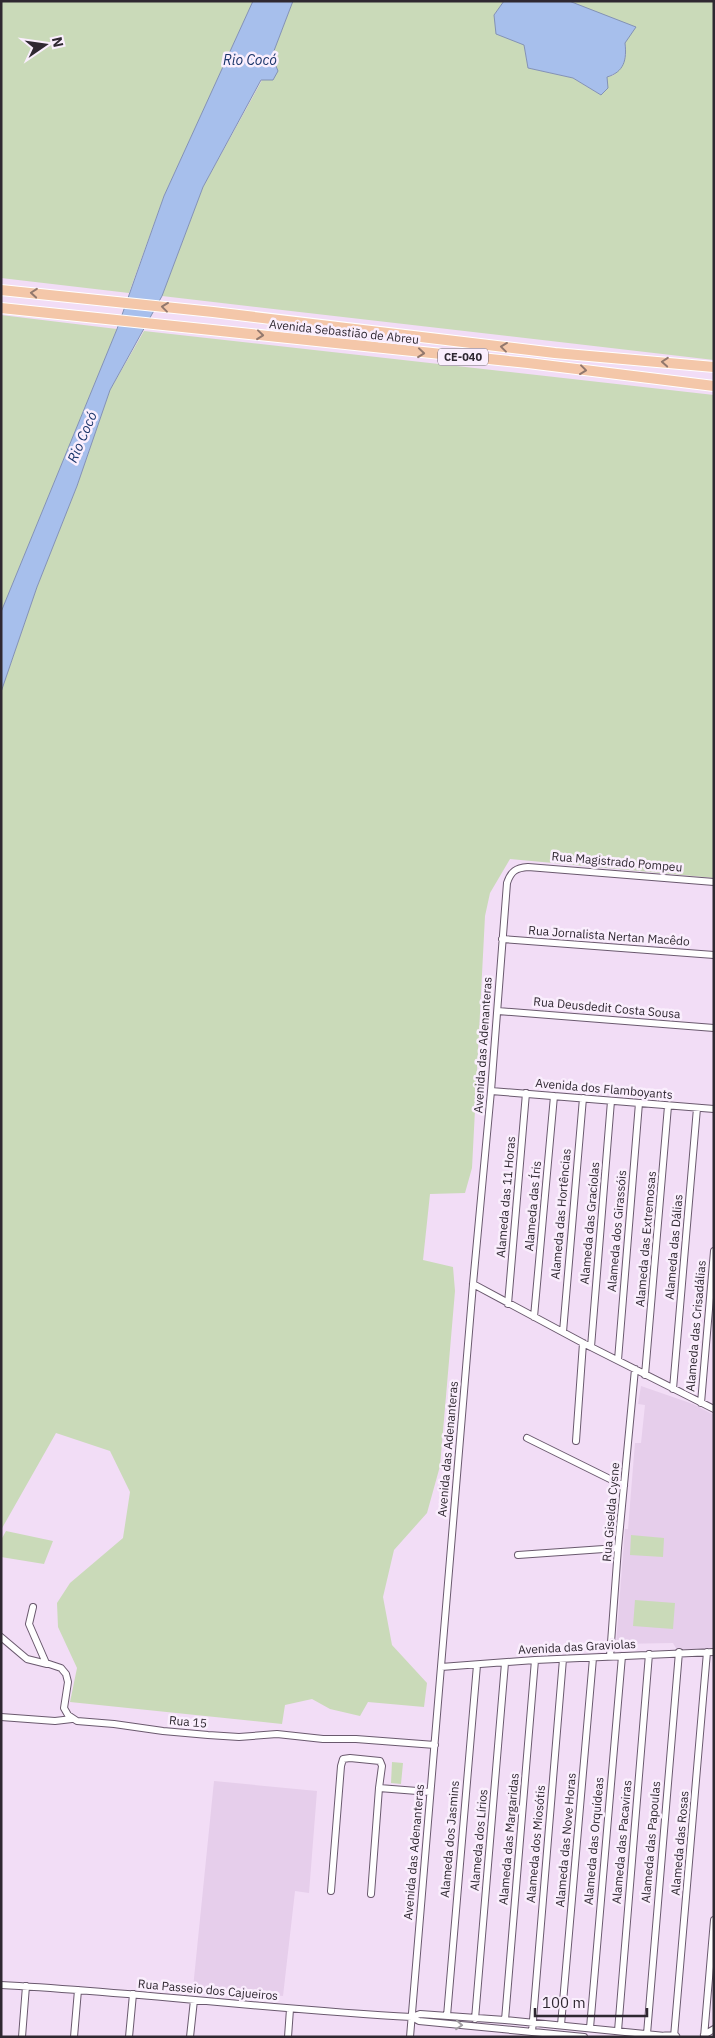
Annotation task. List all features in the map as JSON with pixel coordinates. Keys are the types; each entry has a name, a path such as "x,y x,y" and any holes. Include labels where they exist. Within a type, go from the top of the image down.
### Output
{"main road":[{"name":"Avenida Sebastião de Abreu","path":"1,290 213,312 575,355 714,367"},
{"name":"Avenida Sebastião de Abreu","path":"1,308 528,363 714,386"},
{"path":"528,363 539,361 566,362 573,359 575,355"},
{"path":"604,372 600,367 608,361 636,360"}],"street":[{"name":"Rua Magistrado Pompeu","path":"518,868 528,867 714,882"},
{"name":"Avenida das Adenanteras","path":"410,2037 473,1284 492,1091 507,883 510,875 518,868"},
{"name":"Rua Jornalista Nertan Macêdo","path":"502,939 714,955"},
{"name":"Rua Deusdedit Costa Sousa","path":"498,1011 714,1028"},
{"name":"Avenida dos Flamboyants","path":"492,1091 714,1109"},
{"name":"Alameda das 11 Horas","path":"508,1304 526,1093"},
{"name":"Alameda das Íris","path":"534,1317 554,1096"},
{"name":"Alameda das Hortências","path":"563,1332 583,1098"},
{"name":"Alameda das Gracíolas","path":"591,1347 611,1101"},
{"name":"Alameda dos Girassóis","path":"618,1360 639,1103"},
{"name":"Alameda das Extremosas","path":"645,1375 668,1106"},
{"name":"Alameda das Dálias","path":"673,1389 697,1108"},
{"name":"Alameda das Crisadálias","path":"701,1403 714,1251"},
{"path":"473,1284 635,1370 714,1409"},
{"path":"576,1441 583,1343"},
{"name":"Rua Giselda Cysne","path":"610,1656 635,1370"},
{"path":"527,1438 624,1486"},
{"path":"518,1555 618,1548"},
{"path":"33,1607 29,1620 30,1628 47,1664"},
{"path":"1,1637 27,1659 61,1668 66,1674 68,1682 64,1705 66,1712 72,1719"},
{"name":"Alameda das Papoulas","path":"647,2034 679,1652"},
{"name":"Avenida das Graviolas","path":"441,1668 535,1660 711,1652"},
{"name":"Alameda das Rosas","path":"670,2036 711,1652"},
{"name":"Alameda das Pacaviras","path":"618,2031 649,1654"},
{"name":"Alameda das Orquídeas","path":"590,2028 622,1656"},
{"name":"Alameda das Nove Horas","path":"561,2025 593,1658"},
{"name":"Alameda dos Miosótis","path":"532,2032 563,1659"},
{"name":"Alameda das Margaridas","path":"504,2020 535,1660"},
{"name":"Alameda dos Lírios","path":"475,2019 505,1663"},
{"name":"Alameda dos Jasmins","path":"447,2016 478,1665"},
{"name":"Rua 15","path":"1,1717 55,1721 72,1719 83,1722 208,1736 277,1734 323,1740 348,1739 435,1745"},
{"path":"331,1891 341,1766 344,1759 356,1758 380,1761 382,1766 371,1894"},
{"path":"379,1788 430,1792"},
{"path":"704,2036 714,1920"},
{"name":"Rua Passeio dos Cajueiros","path":"1,1985 412,2017"},
{"path":"22,2037 26,1986"},
{"path":"74,2037 78,1990"},
{"path":"128,2037 132,1994"},
{"path":"190,2037 194,2000"},
{"path":"288,2037 290,2009"},
{"path":"412,2017 420,2014 504,2020 670,2036"},
{"path":"412,2017 419,2021 584,2037"},
{"path":"704,2036 714,2029"}],"shaded area":[{"path":"641,1386 693,1404 714,1415 714,1648 677,1650 673,1643 616,1644 625,1529 628,1529 635,1443 641,1443 645,1405 638,1404"},
{"path":"214,1781 317,1791 309,1893 295,1891 283,1996 193,1988"}],"green space":[{"path":"1,1 253,1 164,196 129,293 1,278"},
{"path":"293,1 504,1 494,15 524,45 528,68 573,78 601,95 607,77 614,75 626,55 625,43 591,10 569,1 714,1 714,360 162,296 203,187 262,80 273,80 277,71 272,56"},
{"path":"1,315 117,329 1,612"},
{"path":"144,331 714,395 714,878 510,859 490,893 485,916 472,1168 465,1193 430,1194 423,1260 453,1267 455,1291 440,1466 427,1513 394,1550 383,1597 392,1645 427,1683 424,1707 368,1702 360,1716 330,1709 312,1699 285,1705 282,1724 70,1702 77,1668 58,1627 57,1603 70,1583 123,1538 130,1492 110,1451 56,1433 1,1530 1,692 37,587 77,486 110,390"},
{"path":"6,1531 53,1541 44,1564 1,1557 1,1540"},
{"path":"631,1535 664,1538 663,1557 630,1555"},
{"path":"635,1600 675,1603 673,1629 633,1626"},
{"path":"392,1762 403,1763 401,1784 391,1783"}],"water":[{"name":"Rio Cocó","path":"253,1 293,1 272,56 278,71 273,80 261,80 203,187 162,296 110,390 77,486 37,587 1,692 1,612 117,329 164,196"},
{"path":"504,1 569,1 636,27 625,43 625,60 621,69 607,77 608,88 601,95 573,78 528,68 524,45 496,34 494,15"}]}
